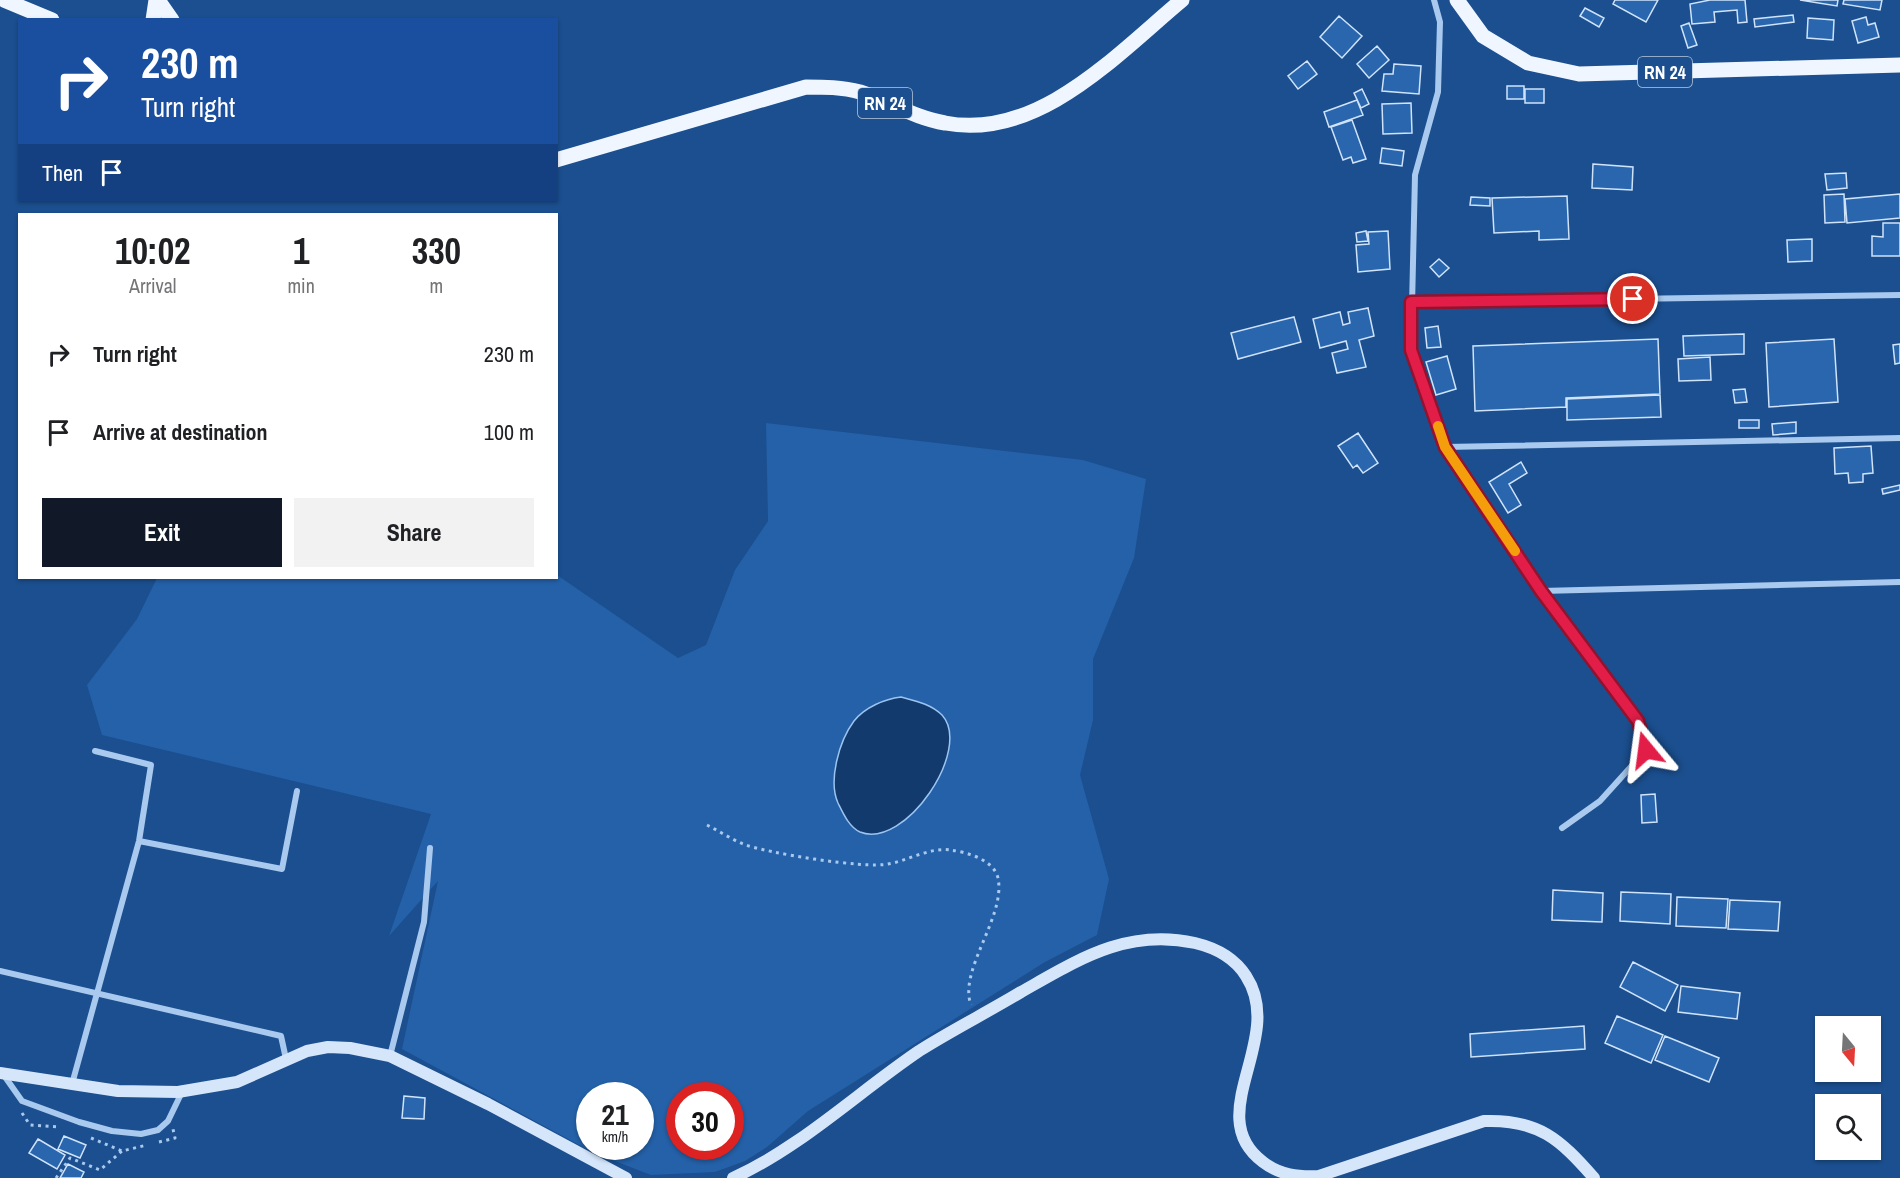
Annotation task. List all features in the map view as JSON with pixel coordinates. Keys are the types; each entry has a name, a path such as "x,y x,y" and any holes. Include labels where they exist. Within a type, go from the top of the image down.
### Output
{"main road":[{"path":"4,0 47,18"},
{"path":"157,0 162,18"},
{"name":"RN 24","path":"558,159 806,87 834,87 861,93 945,123 981,125 1017,119 1050,105 1182,0"},
{"name":"RN 24","path":"1457,0 1483,36 1528,63 1580,74 1900,65"}],"street":[{"path":"1434,0 1440,22 1438,92 1415,175 1411,350 1445,447 1541,591 1638,721 1646,750 1600,801 1562,828"},
{"path":"1411,302 1900,296"},
{"path":"1445,447 1900,438"},
{"path":"1541,591 1900,582"},
{"path":"72,1084 139,841 151,765 96,751"},
{"path":"139,841 282,868 297,792"},
{"path":"390,1056 424,922 430,848"},
{"path":"733,1178 766,1163 920,1051 1089,953 1123,942 1160,939 1195,943 1229,956 1241,968 1256,998 1258,1031 1240,1098 1239,1123 1248,1146 1271,1168 1302,1177 1318,1176 1484,1121 1503,1120 1541,1130 1558,1140 1594,1178"},
{"path":"0,972 281,1036 286,1059"},
{"path":"1,1073 118,1091 183,1091 237,1082 307,1051 328,1047 350,1048 390,1056 488,1104 626,1178"},
{"path":"1,1073 22,1101 79,1122 112,1131 141,1134 158,1130 168,1122 183,1091"}],"path":[{"path":"707,825 744,844 841,862 886,865 948,849 987,861 998,876 999,899 980,950 968,996 976,1018"},
{"path":"56,1178 70,1158 100,1170 122,1151"}],"shaded area":[{"path":"766,423 1083,460 1146,479 1134,558 1093,659 1093,720 1080,775 1109,879 1097,935 1045,962 808,1111 767,1147 745,1161 715,1172 651,1175 612,1160 654,1160 654,1082 576,1082 576,1143 402,1049 438,881 389,936 431,814 102,735 87,685 137,619 157,579 558,579 558,576 678,658 706,645 735,570 768,521"},
{"path":"901,697 928,706 942,715 949,731 949,750 942,772 930,793 914,812 896,826 878,834 860,832 847,819 835,794 835,773 840,750 849,729 859,716 876,704"}],"building":[{"path":"1615,0 1658,0 1646,22 1613,4"},
{"path":"1710,0 1745,0 1747,22 1738,23 1737,10 1714,12 1715,22 1692,24 1690,4"},
{"path":"1800,0 1838,0 1837,6"},
{"path":"1844,0 1882,0 1880,10 1843,4"},
{"path":"1585,8 1604,18 1599,27 1580,16"},
{"path":"1793,15 1794,22 1755,27 1754,19"},
{"path":"1339,16 1362,36 1342,58 1320,37"},
{"path":"1866,17 1868,25 1875,23 1879,37 1858,43 1852,21"},
{"path":"1808,18 1834,20 1833,40 1807,38"},
{"path":"1689,23 1697,45 1688,48 1681,26"},
{"path":"1377,46 1389,60 1369,78 1357,64"},
{"path":"1307,61 1317,74 1298,89 1288,76"},
{"path":"1394,64 1421,66 1419,94 1382,91 1384,74 1393,74"},
{"path":"1507,86 1524,86 1524,99 1507,99"},
{"path":"1362,89 1369,104 1361,108 1354,93"},
{"path":"1525,89 1544,89 1544,103 1525,103"},
{"path":"1357,100 1363,115 1329,127 1324,112"},
{"path":"1411,103 1412,133 1383,134 1382,104"},
{"path":"1352,120 1366,159 1353,163 1351,157 1343,160 1331,127"},
{"path":"1382,148 1404,151 1402,166 1380,163"},
{"path":"1593,164 1633,167 1632,190 1592,188"},
{"path":"1846,173 1847,188 1827,190 1825,174"},
{"path":"1844,194 1845,222 1825,223 1824,195"},
{"path":"1900,194 1900,218 1847,223 1845,199"},
{"path":"1567,196 1569,239 1539,240 1539,231 1494,233 1492,198"},
{"path":"1471,197 1490,198 1490,206 1470,205"},
{"path":"1883,223 1900,223 1900,256 1872,256 1872,236 1883,237"},
{"path":"1366,231 1368,241 1357,242 1356,233"},
{"path":"1388,231 1390,269 1358,272 1356,245 1369,244 1368,232"},
{"path":"1812,239 1812,261 1788,262 1787,240"},
{"path":"1439,259 1449,268 1439,277 1430,267"},
{"path":"1368,308 1374,336 1359,340 1366,367 1337,373 1332,353 1348,349 1346,341 1320,348 1313,319 1340,312 1343,325 1350,323 1348,312"},
{"path":"1294,317 1301,342 1238,359 1231,333"},
{"path":"1438,326 1441,347 1427,348 1425,328"},
{"path":"1744,334 1744,354 1684,356 1683,336"},
{"path":"1658,339 1660,394 1566,398 1566,407 1475,411 1473,346"},
{"path":"1834,339 1838,402 1769,407 1766,343"},
{"path":"1900,344 1900,363 1895,364 1893,345"},
{"path":"1447,356 1456,389 1436,395 1426,362"},
{"path":"1710,357 1711,380 1679,381 1678,359"},
{"path":"1745,389 1747,402 1735,403 1733,390"},
{"path":"1660,395 1661,417 1567,420 1567,399"},
{"path":"1739,420 1759,420 1759,428 1739,428"},
{"path":"1796,422 1796,433 1773,435 1772,424"},
{"path":"1358,433 1378,463 1363,473 1357,465 1353,468 1338,446"},
{"path":"1871,446 1873,473 1863,474 1863,482 1849,483 1848,473 1835,474 1834,448"},
{"path":"1521,462 1527,473 1509,484 1521,505 1508,513 1489,482"},
{"path":"1900,485 1900,490 1883,494 1882,489"},
{"path":"1655,794 1657,822 1642,823 1641,795"},
{"path":"1553,890 1603,893 1602,922 1552,920"},
{"path":"1621,892 1671,894 1670,924 1620,921"},
{"path":"1677,897 1728,899 1726,928 1676,926"},
{"path":"1730,900 1780,902 1778,931 1728,929"},
{"path":"1633,962 1678,985 1665,1011 1620,987"},
{"path":"1681,986 1740,993 1737,1019 1678,1012"},
{"path":"1617,1016 1663,1035 1651,1063 1605,1043"},
{"path":"1584,1026 1585,1049 1471,1057 1470,1034"},
{"path":"1665,1036 1719,1058 1709,1082 1655,1060"},
{"path":"404,1096 425,1098 424,1119 402,1118"},
{"path":"64,1136 86,1145 80,1158 58,1149"},
{"path":"38,1139 65,1155 57,1169 29,1153"},
{"path":"68,1164 84,1172 81,1178 60,1178"}],"slow traffic":[{"path":"1438,426 1445,447 1515,551"}],"route":[{"path":"1633,299 1411,302 1411,350 1445,447 1541,591 1638,721 1646,750"}]}
